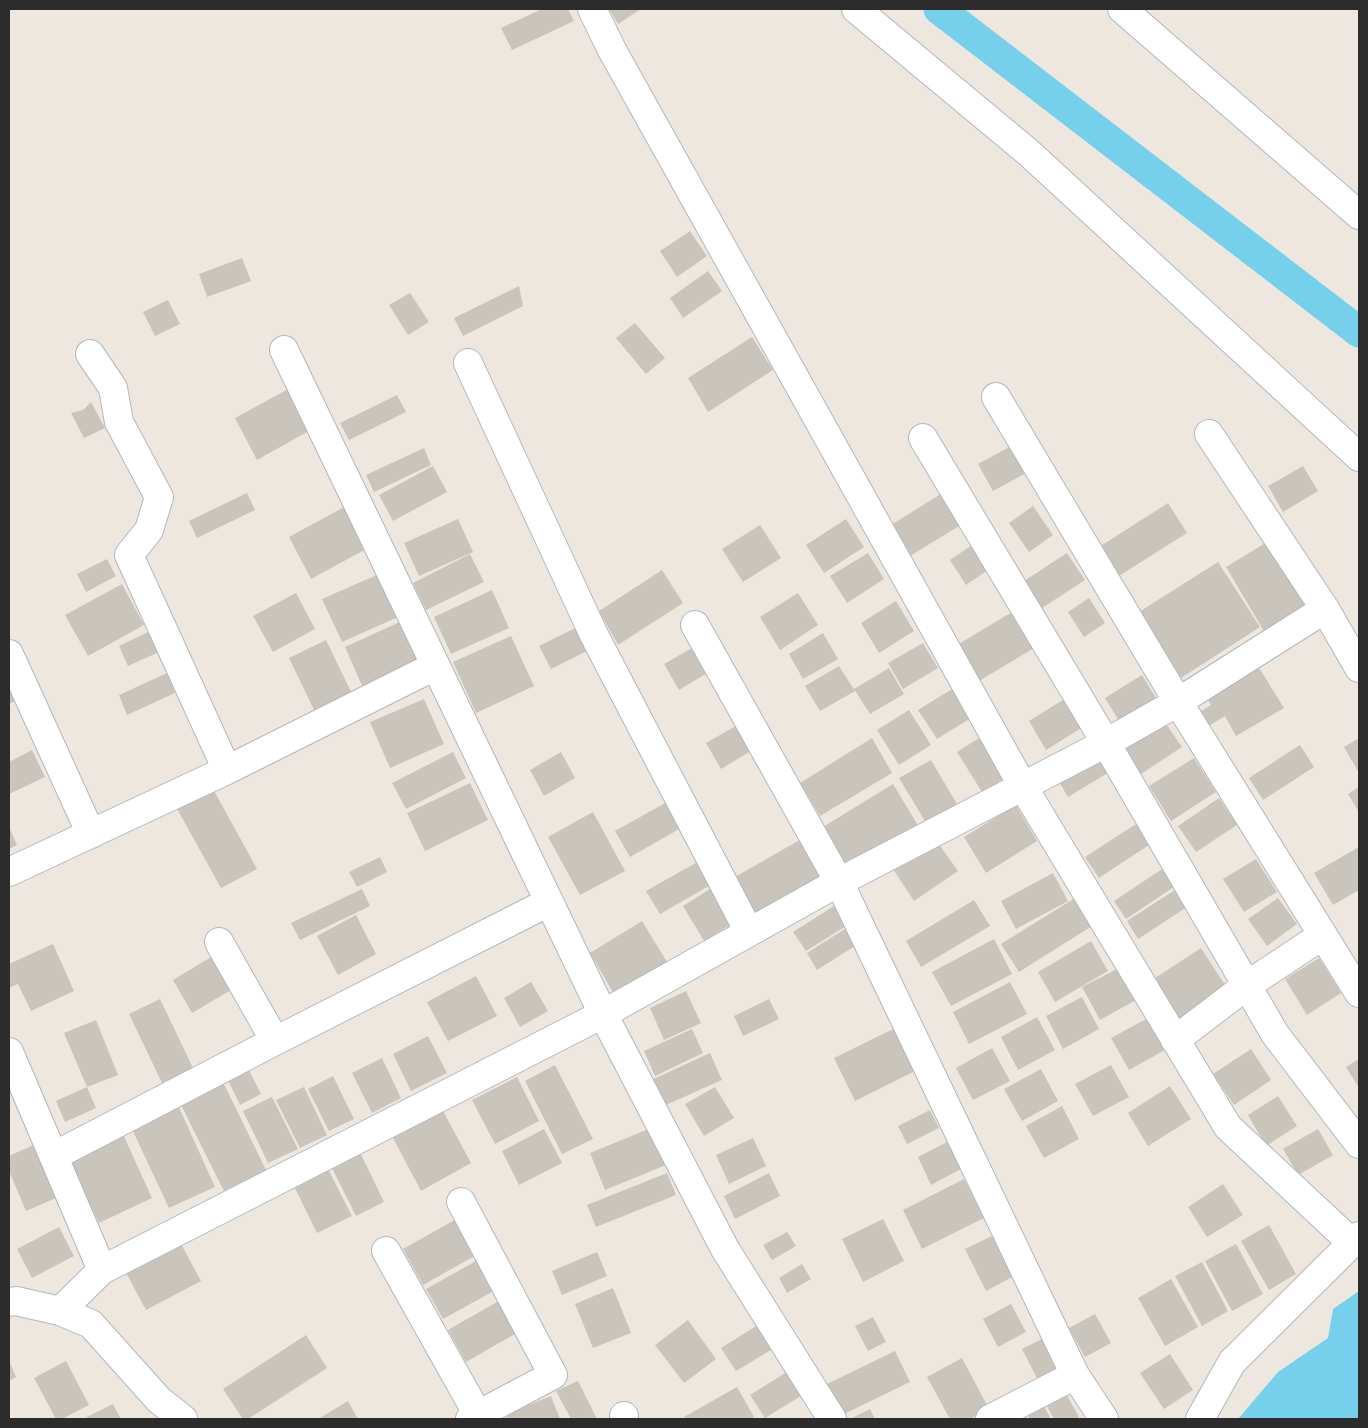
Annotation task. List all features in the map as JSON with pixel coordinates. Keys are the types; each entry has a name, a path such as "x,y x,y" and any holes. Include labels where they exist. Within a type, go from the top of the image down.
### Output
{"street":[{"path":"592,9 612,50 1022,785 1228,1127 1355,1239 1232,1362 1200,1419"},
{"path":"856,9 1029,153 1359,457"},
{"path":"1122,9 1359,215"},
{"path":"284,350 603,1014 724,1249 832,1419"},
{"path":"90,354 113,388 119,422 160,497 149,530 129,554 227,770"},
{"path":"468,363 594,635 749,932"},
{"path":"996,397 1178,702 1359,993"},
{"path":"1209,434 1324,609 1359,668"},
{"path":"923,438 1106,743 1275,1034 1359,1144"},
{"path":"60,1311 102,1270 603,1014 838,882 1106,743 1178,702 1324,609"},
{"path":"695,626 838,882 1075,1375 1104,1419"},
{"path":"9,654 91,834"},
{"path":"9,872 227,770 436,666"},
{"path":"54,1156 275,1040 549,902"},
{"path":"1175,1040 1246,986 1323,935"},
{"path":"220,942 275,1040"},
{"path":"9,1052 102,1270"},
{"path":"386,1251 474,1417 553,1375 461,1202"},
{"path":"9,1302 16,1301 60,1311 90,1324 159,1400 182,1419"},
{"path":"990,1419 1075,1375"}],"water":[{"path":"1359,1291 1359,1419 1238,1419 1278,1372 1328,1338 1333,1309"}],"building":[{"path":"542,9 568,9 574,21 512,50 501,28"},
{"path":"609,9 641,9 618,24"},
{"path":"690,231 707,256 677,277 660,251"},
{"path":"242,258 251,281 207,297 199,274"},
{"path":"708,271 722,291 683,318 670,298"},
{"path":"519,286 523,306 463,336 454,318"},
{"path":"410,293 429,322 408,335 389,305"},
{"path":"168,300 180,324 155,336 143,312"},
{"path":"635,323 665,358 646,374 616,338"},
{"path":"752,337 773,370 708,412 688,378"},
{"path":"292,387 314,428 257,460 235,418"},
{"path":"397,395 406,412 349,440 340,423"},
{"path":"91,402 105,428 84,438 71,413 83,410"},
{"path":"1013,445 1028,472 993,491 978,464"},
{"path":"424,448 431,465 374,492 366,475"},
{"path":"433,466 447,492 393,521 379,495"},
{"path":"1303,466 1318,491 1283,512 1268,486"},
{"path":"944,492 964,523 910,556 891,525"},
{"path":"247,493 255,510 197,538 189,521"},
{"path":"1168,503 1187,533 1119,576 1099,547"},
{"path":"346,506 368,548 311,579 289,537"},
{"path":"1033,506 1053,535 1029,552 1009,523"},
{"path":"458,519 473,552 419,576 404,543"},
{"path":"846,519 864,547 824,573 806,545"},
{"path":"760,525 781,558 743,582 722,549"},
{"path":"1272,539 1314,610 1268,638 1226,567"},
{"path":"972,545 988,570 966,585 950,560"},
{"path":"868,553 884,579 847,603 830,576"},
{"path":"1067,553 1085,580 1036,612 1018,585"},
{"path":"470,554 484,582 426,610 413,583"},
{"path":"107,559 116,576 86,592 77,574"},
{"path":"1218,562 1260,627 1181,678 1139,612"},
{"path":"662,570 683,603 618,645 599,611"},
{"path":"379,574 398,617 342,642 322,599"},
{"path":"122,584 144,625 88,656 65,615"},
{"path":"492,590 509,628 451,654 434,617"},
{"path":"296,593 315,629 273,652 253,616"},
{"path":"798,593 818,625 780,650 760,617"},
{"path":"1089,598 1105,623 1084,637 1068,612"},
{"path":"896,601 914,631 879,653 861,623"},
{"path":"1012,612 1034,648 979,681 957,645"},
{"path":"402,621 420,662 363,688 345,647"},
{"path":"575,628 587,651 551,669 539,646"},
{"path":"150,631 159,652 128,666 119,646"},
{"path":"823,633 838,659 803,679 789,654"},
{"path":"511,636 534,686 476,713 453,662"},
{"path":"326,640 352,694 315,712 289,658"},
{"path":"923,643 938,668 903,689 888,663"},
{"path":"699,644 714,669 679,690 664,664"},
{"path":"839,666 855,691 820,711 805,686"},
{"path":"1258,666 1284,708 1236,736 1225,716 1207,727 1198,713 1211,705 1206,697"},
{"path":"889,668 904,694 870,714 854,689"},
{"path":"167,673 175,693 127,715 119,695"},
{"path":"1142,675 1161,706 1124,729 1105,698"},
{"path":"9,689 15,701 9,704"},
{"path":"952,689 971,718 937,739 918,710"},
{"path":"1066,698 1083,727 1046,750 1029,721"},
{"path":"424,699 444,744 390,768 370,722"},
{"path":"909,710 931,745 899,765 877,730"},
{"path":"1164,721 1182,747 1135,778 1117,752"},
{"path":"741,723 756,748 721,769 706,743"},
{"path":"987,733 1012,774 982,792 957,752"},
{"path":"872,738 892,773 820,816 800,783"},
{"path":"1359,738 1359,773 1344,747"},
{"path":"1300,745 1314,767 1263,800 1249,778"},
{"path":"1103,747 1116,768 1068,797 1056,777"},
{"path":"32,750 45,777 9,794 9,762"},
{"path":"453,752 466,778 406,809 392,783"},
{"path":"561,752 575,778 544,796 530,770"},
{"path":"1194,758 1216,792 1171,821 1149,786"},
{"path":"931,760 957,804 926,823 899,778"},
{"path":"470,783 488,820 425,851 407,813"},
{"path":"893,784 919,827 849,869 823,827"},
{"path":"212,787 257,869 221,888 176,807"},
{"path":"1359,787 1359,812 1348,794"},
{"path":"1219,798 1237,825 1196,852 1178,826"},
{"path":"667,802 681,828 630,857 615,831"},
{"path":"1016,805 1037,841 986,873 964,837"},
{"path":"593,812 625,871 580,895 548,837"},
{"path":"1139,822 1152,843 1099,878 1085,857"},
{"path":"9,827 17,845 9,849"},
{"path":"805,837 827,875 750,919 728,881"},
{"path":"936,840 958,871 914,901 893,869"},
{"path":"1359,847 1359,890 1333,905 1314,873"},
{"path":"380,857 387,872 357,887 349,872"},
{"path":"1256,859 1277,892 1244,912 1223,879"},
{"path":"701,860 714,883 660,914 646,891"},
{"path":"1165,867 1177,885 1126,919 1114,901"},
{"path":"1053,873 1068,901 1016,929 1001,901"},
{"path":"713,887 735,922 704,941 683,906"},
{"path":"1178,888 1190,905 1138,939 1127,921"},
{"path":"362,889 370,906 300,940 291,923"},
{"path":"1075,898 1092,926 1019,972 1001,944"},
{"path":"1278,898 1297,924 1267,946 1248,919"},
{"path":"974,900 990,926 921,967 906,941"},
{"path":"834,906 846,926 806,951 793,932"},
{"path":"356,915 376,954 338,975 317,936"},
{"path":"642,921 667,962 614,994 590,953"},
{"path":"848,927 858,944 817,970 807,953"},
{"path":"994,939 1012,974 951,1006 932,972"},
{"path":"1091,941 1108,971 1055,1002 1038,972"},
{"path":"53,944 74,991 31,1011 18,984 9,988 9,964"},
{"path":"1201,948 1227,988 1172,1024 1146,984"},
{"path":"216,954 236,987 192,1013 173,980"},
{"path":"1319,958 1341,993 1307,1015 1285,979"},
{"path":"1119,968 1136,1000 1100,1020 1082,987"},
{"path":"476,976 497,1016 448,1041 427,1002"},
{"path":"531,982 548,1011 520,1027 504,998"},
{"path":"1010,982 1027,1014 969,1044 953,1012"},
{"path":"686,991 701,1023 664,1040 650,1008"},
{"path":"1082,997 1099,1029 1063,1049 1046,1016"},
{"path":"160,999 193,1068 162,1083 129,1014"},
{"path":"769,999 779,1019 743,1036 734,1016"},
{"path":"1037,1017 1055,1050 1018,1070 1001,1037"},
{"path":"1148,1018 1165,1050 1129,1070 1111,1038"},
{"path":"96,1020 118,1075 87,1087 64,1033"},
{"path":"692,1029 703,1053 655,1076 644,1051"},
{"path":"893,1029 915,1071 855,1101 834,1058"},
{"path":"428,1036 447,1073 411,1091 393,1054"},
{"path":"992,1048 1010,1081 973,1100 956,1068"},
{"path":"1251,1049 1271,1080 1234,1105 1213,1074"},
{"path":"710,1053 722,1080 659,1108 647,1082"},
{"path":"382,1058 401,1098 372,1113 352,1073"},
{"path":"1359,1059 1359,1088 1346,1067"},
{"path":"555,1065 593,1139 562,1154 525,1081"},
{"path":"1111,1065 1129,1097 1093,1116 1075,1084"},
{"path":"248,1068 261,1094 240,1105 227,1078"},
{"path":"1041,1069 1058,1101 1022,1121 1004,1089"},
{"path":"333,1076 354,1119 329,1131 308,1089"},
{"path":"517,1077 539,1121 495,1144 472,1100"},
{"path":"223,1082 266,1170 224,1191 180,1103"},
{"path":"1170,1086 1191,1119 1148,1146 1128,1113"},
{"path":"87,1087 96,1108 65,1122 56,1101"},
{"path":"304,1087 327,1135 300,1148 276,1100"},
{"path":"715,1087 734,1118 704,1136 685,1104"},
{"path":"1278,1096 1297,1126 1266,1146 1248,1115"},
{"path":"272,1097 298,1149 268,1163 243,1111"},
{"path":"178,1105 215,1187 169,1208 131,1127"},
{"path":"1062,1106 1079,1139 1044,1158 1026,1126"},
{"path":"442,1109 471,1163 421,1191 392,1136"},
{"path":"930,1110 939,1128 907,1144 898,1126"},
{"path":"651,1128 666,1165 605,1190 590,1153"},
{"path":"544,1129 562,1163 519,1185 502,1151"},
{"path":"1318,1129 1333,1155 1298,1175 1283,1149"},
{"path":"121,1130 152,1198 99,1223 66,1156"},
{"path":"753,1138 766,1166 729,1184 716,1155"},
{"path":"40,1142 63,1195 26,1211 9,1171 9,1156"},
{"path":"947,1142 961,1169 931,1185 918,1157"},
{"path":"358,1148 384,1202 356,1216 329,1162"},
{"path":"326,1165 352,1216 317,1233 292,1182"},
{"path":"667,1173 676,1195 596,1227 587,1205"},
{"path":"769,1173 780,1196 735,1219 724,1196"},
{"path":"964,1179 984,1218 922,1249 903,1210"},
{"path":"1223,1184 1243,1215 1207,1237 1188,1207"},
{"path":"460,1217 480,1253 423,1285 403,1249"},
{"path":"883,1219 904,1261 863,1282 842,1239"},
{"path":"1269,1225 1296,1274 1269,1290 1241,1241"},
{"path":"59,1227 74,1256 32,1278 17,1249"},
{"path":"787,1232 796,1246 772,1260 763,1245"},
{"path":"994,1235 1014,1276 986,1291 965,1249"},
{"path":"180,1242 201,1281 146,1310 125,1271"},
{"path":"1236,1244 1263,1294 1232,1311 1205,1261"},
{"path":"597,1252 607,1276 562,1295 552,1271"},
{"path":"485,1256 501,1287 443,1319 426,1289"},
{"path":"1202,1262 1228,1311 1202,1326 1175,1276"},
{"path":"802,1264 811,1279 787,1293 779,1278"},
{"path":"1171,1279 1198,1327 1165,1346 1138,1298"},
{"path":"613,1288 631,1333 593,1348 575,1304"},
{"path":"504,1298 522,1330 466,1362 448,1330"},
{"path":"1011,1304 1026,1332 998,1347 983,1319"},
{"path":"1095,1314 1111,1343 1085,1357 1069,1328"},
{"path":"873,1317 886,1342 868,1351 855,1326"},
{"path":"688,1320 716,1359 684,1383 655,1345"},
{"path":"761,1323 776,1347 736,1371 721,1348"},
{"path":"306,1335 327,1368 248,1419 243,1419 223,1389"},
{"path":"1048,1336 1066,1371 1040,1384 1022,1349"},
{"path":"895,1351 910,1382 842,1415 827,1384"},
{"path":"1170,1354 1193,1390 1164,1409 1140,1373"},
{"path":"962,1358 989,1409 970,1419 950,1419 927,1377"},
{"path":"9,1361 16,1377 9,1381"},
{"path":"66,1361 89,1405 62,1419 56,1419 34,1378"},
{"path":"790,1370 804,1394 765,1418 750,1395"},
{"path":"578,1381 597,1419 571,1419 556,1391"},
{"path":"737,1387 754,1417 750,1419 685,1419 684,1417"},
{"path":"1064,1390 1079,1417 1076,1419 1054,1419 1044,1401"},
{"path":"551,1396 560,1419 508,1419 506,1414"},
{"path":"348,1401 358,1419 318,1419"},
{"path":"1042,1403 1051,1419 1030,1419 1026,1411"},
{"path":"113,1404 121,1419 83,1419"},
{"path":"870,1409 875,1419 850,1419"}],"waterway":[{"path":"939,9 1359,332"}]}
